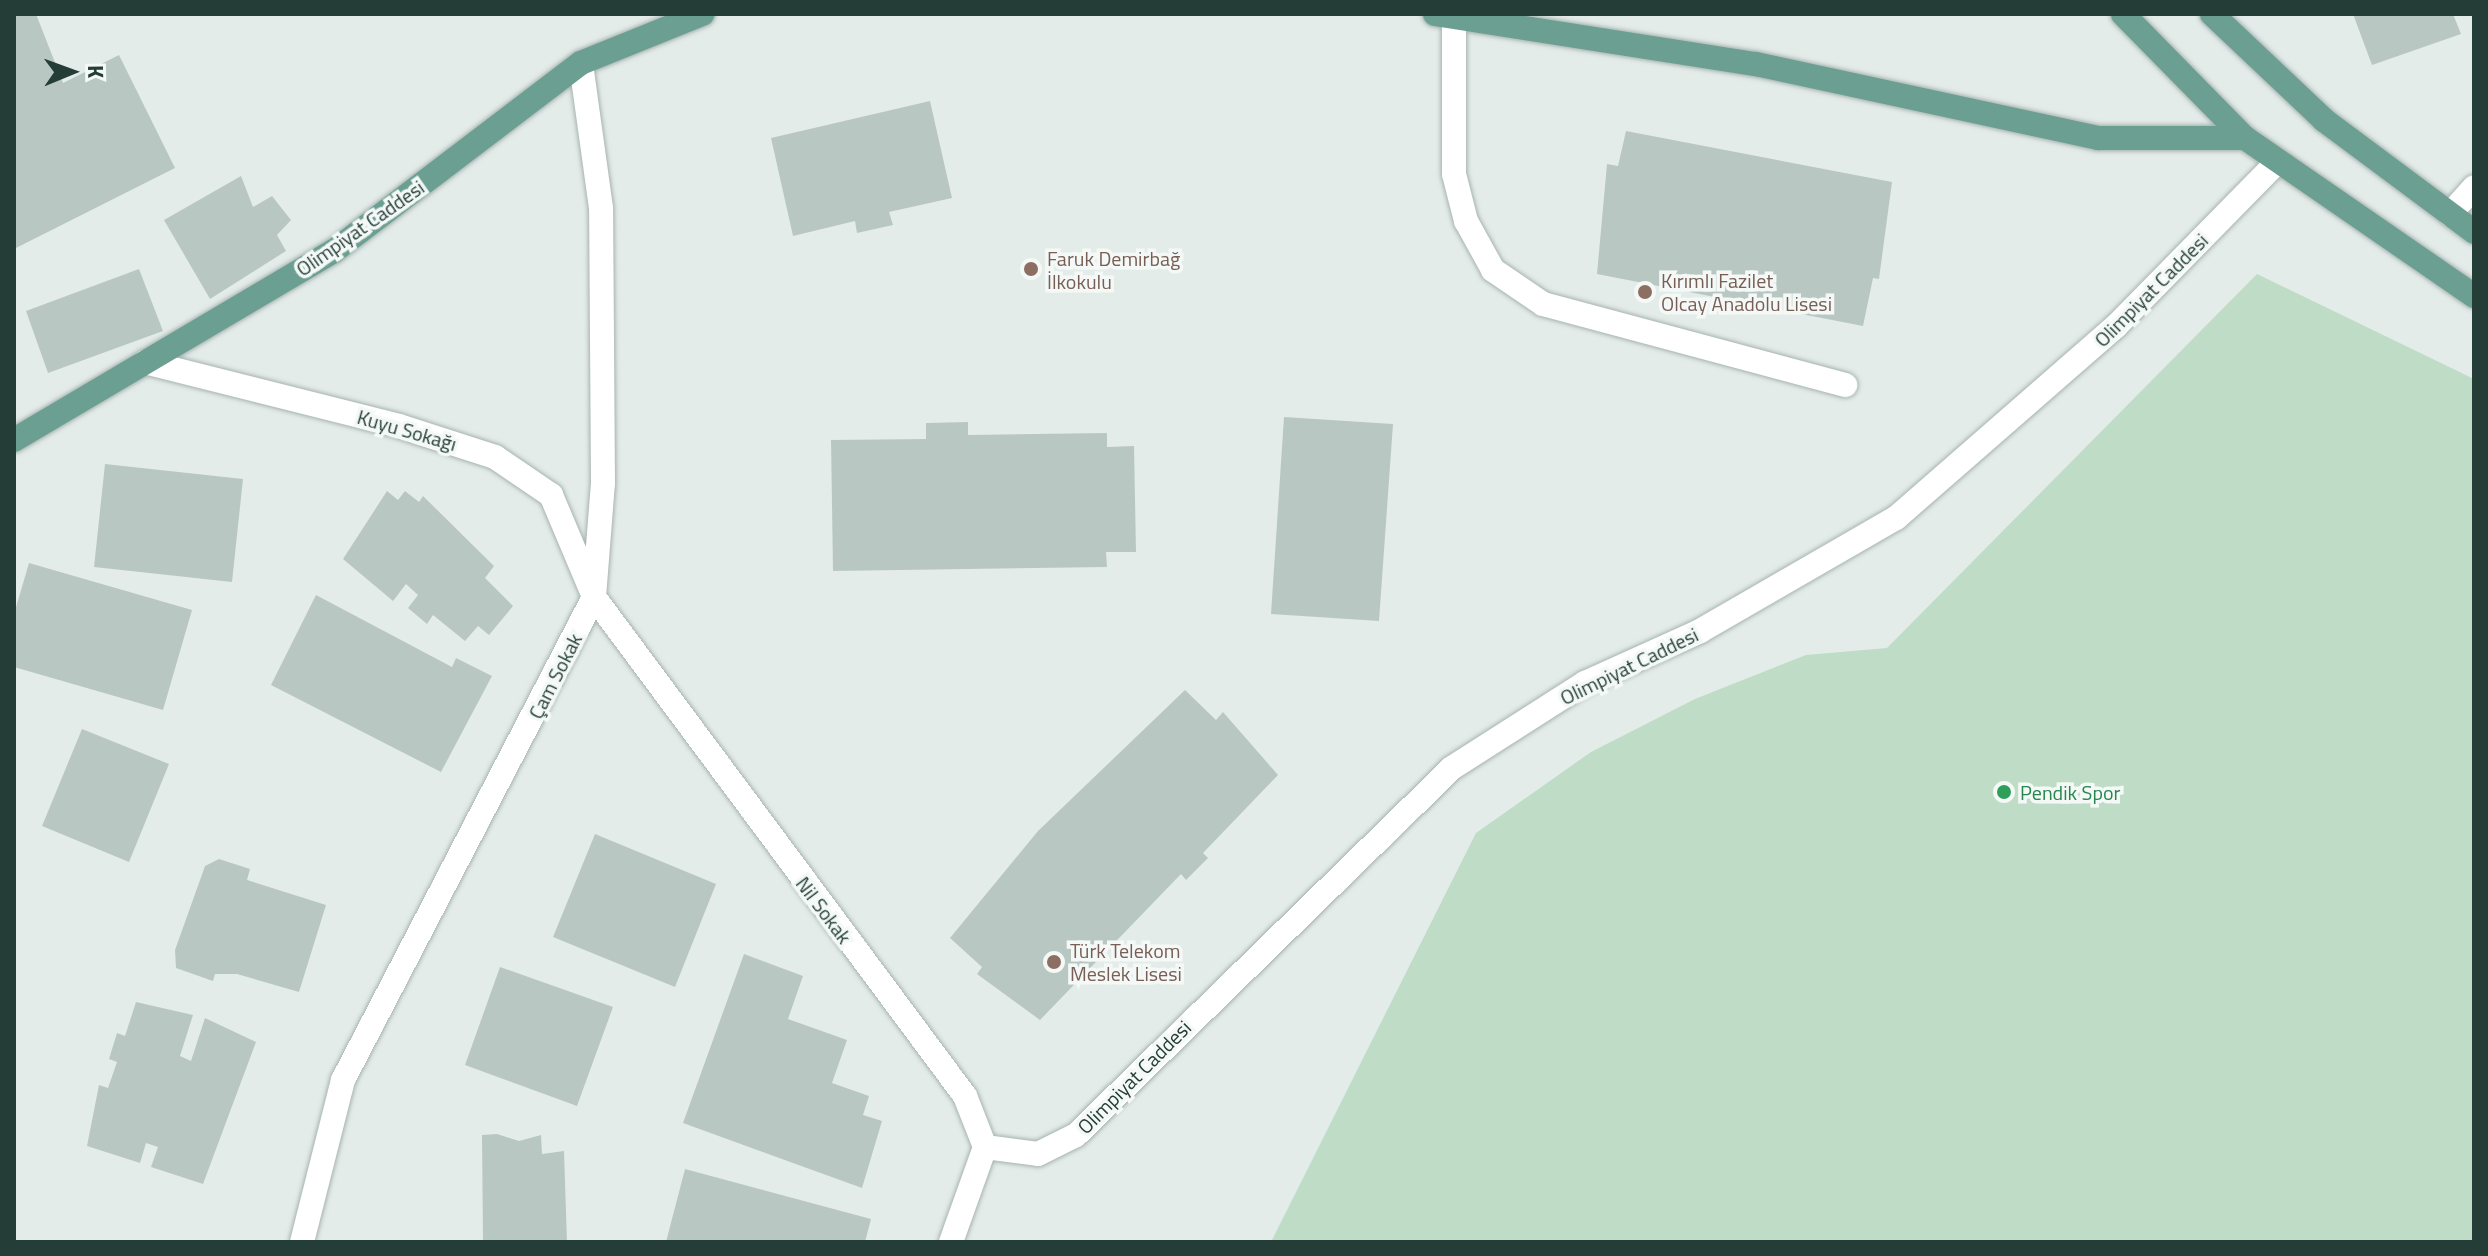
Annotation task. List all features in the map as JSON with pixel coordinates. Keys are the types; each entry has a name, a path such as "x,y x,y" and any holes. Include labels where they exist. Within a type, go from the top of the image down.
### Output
{"main road":[{"name":"Olimpiyat Caddesi","path":"14,440 334,251 581,63 702,14"},
{"path":"2123,14 2245,138 2276,163 2474,296"},
{"path":"2212,14 2324,120 2474,232"},
{"path":"1444,16 1756,64 2098,138 2245,138"}],"street":[{"path":"1444,16 1454,174 1466,221 1493,270 1567,312 1845,385"},
{"name":"Çam Sokak","path":"302,1242 343,1080 594,597 603,483 601,208 581,63"},
{"name":"Olimpiyat Caddesi","path":"985,1147 1038,1154 1076,1135 1452,768 1585,683 1700,631 1896,518 2116,326 2276,163"},
{"path":"2450,214 2474,187"},
{"name":"Kuyu Sokağı","path":"145,362 495,457 551,495 594,597"},
{"name":"Nil Sokak","path":"594,597 965,1096 985,1147"},
{"path":"951,1242 985,1147"}],"green space":[{"name":"Pendik Spor","path":"2257,274 2474,379 2474,1242 1271,1242 1476,833 1591,752 1695,699 1806,655 1887,648"}],"building":[{"path":"14,14 36,14 63,83 119,55 175,168 14,249"},
{"path":"2353,14 2453,14 2461,34 2372,65"},
{"path":"930,101 952,198 889,212 893,225 857,233 855,221 793,236 771,138"},
{"path":"1626,131 1892,182 1879,279 1873,278 1863,326 1597,274 1607,164 1618,166"},
{"path":"241,176 253,207 272,196 291,220 277,235 286,251 210,299 164,220"},
{"path":"139,269 163,331 48,373 26,311"},
{"path":"1284,417 1393,424 1379,621 1271,614"},
{"path":"968,422 968,435 1107,433 1107,447 1134,446 1136,552 1106,552 1107,567 833,571 831,440 926,439 926,423"},
{"path":"105,464 243,479 232,582 94,567"},
{"path":"387,491 398,500 405,491 419,502 423,496 494,566 485,578 513,606 489,635 478,626 465,641 433,615 427,624 408,608 418,595 406,584 393,601 343,559"},
{"path":"29,563 192,610 163,710 14,667 14,614"},
{"path":"316,595 452,667 456,658 492,676 441,772 271,685"},
{"path":"1185,690 1216,720 1223,712 1278,775 1203,853 1208,858 1186,880 1181,874 1040,1020 977,974 982,967 950,938 1038,831"},
{"path":"82,729 169,764 129,862 42,826"},
{"path":"595,834 716,884 675,987 553,937"},
{"path":"219,859 250,869 247,880 326,905 299,992 237,974 215,974 213,981 176,968 175,950 205,866"},
{"path":"744,954 803,976 788,1019 847,1040 832,1083 869,1096 863,1115 882,1121 862,1188 683,1123"},
{"path":"500,967 613,1007 577,1106 465,1065"},
{"path":"136,1002 193,1015 180,1056 191,1061 205,1018 256,1042 203,1184 151,1167 158,1147 146,1143 140,1163 87,1146 99,1085 108,1088 117,1062 109,1059 117,1033 125,1036"},
{"path":"497,1134 519,1141 541,1135 542,1154 564,1151 567,1242 483,1242 482,1135"},
{"path":"685,1169 871,1219 865,1242 666,1242"}],"place":[{"name":"Faruk Demirbağ İlkokulu","path":"1031,269"},
{"name":"Kırımlı Fazilet Olcay Anadolu Lisesi","path":"1645,292"},
{"name":"Pendik Spor","path":"2004,792"},
{"name":"Türk Telekom Meslek Lisesi","path":"1054,962"}]}
